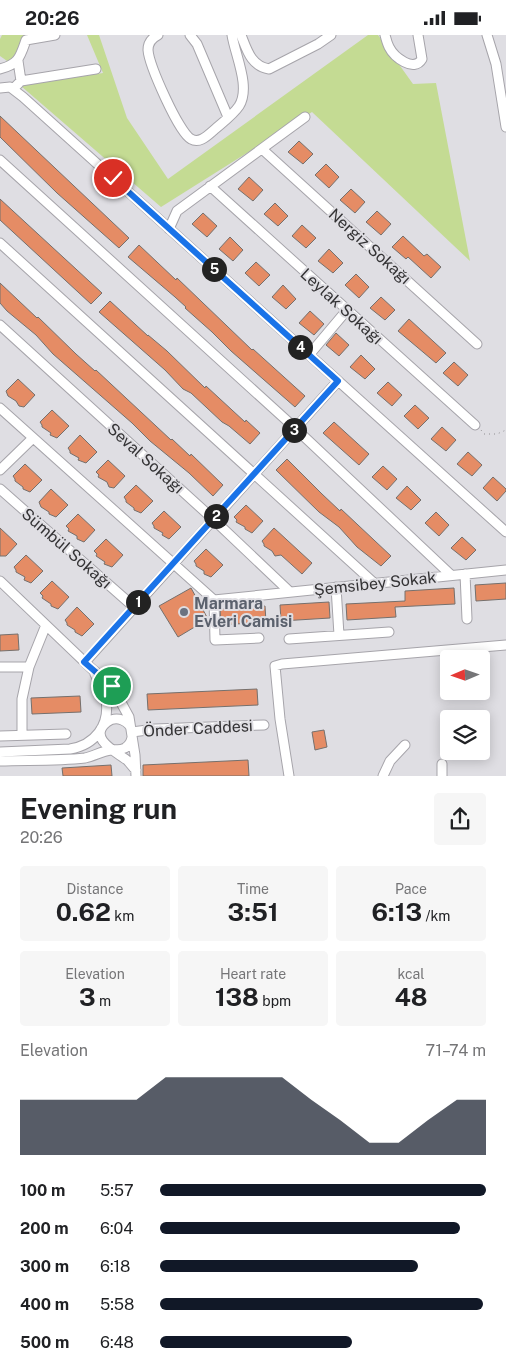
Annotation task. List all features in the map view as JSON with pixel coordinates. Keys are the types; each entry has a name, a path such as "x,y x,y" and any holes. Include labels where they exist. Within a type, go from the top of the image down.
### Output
{"street":[{"path":"21,81 18,61 26,40 55,35"},
{"path":"158,35 152,39 148,49 151,64 162,92 187,136 195,141 202,139 239,106 245,89 232,35"},
{"path":"190,35 197,44 228,117"},
{"path":"241,35 251,59 258,66 269,69 331,35"},
{"path":"385,35 387,45 396,56 414,65 422,59 418,35"},
{"path":"487,35 496,64 506,127"},
{"path":"0,69 18,61"},
{"path":"0,88 12,88 21,81 96,69"},
{"path":"12,88 506,532"},
{"path":"158,219 177,211 305,117"},
{"name":"Nergiz Sokağı","path":"262,149 477,344"},
{"path":"0,160 295,429 451,575"},
{"name":"Leylak Sokağı","path":"210,186 475,425"},
{"path":"169,229 177,211"},
{"path":"0,243 374,583"},
{"path":"309,355 347,310"},
{"name":"Seval Sokağı","path":"0,325 213,519 290,592"},
{"path":"84,662 338,381"},
{"path":"0,408 214,600 215,641 260,638"},
{"path":"0,470 33,438"},
{"name":"Sümbül Sokağı","path":"0,489 134,607"},
{"name":"Şemsibey Sokak","path":"214,600 506,570"},
{"path":"465,574 467,619"},
{"path":"0,581 84,662 112,686 124,706 132,732 136,773"},
{"path":"336,587 339,635"},
{"path":"22,735 22,699 29,667 46,625"},
{"path":"289,639 389,632"},
{"path":"289,775 280,719 275,666 506,645"},
{"path":"0,667 29,667"},
{"path":"92,669 106,699 106,712 101,738 107,747 128,761 136,773"},
{"path":"0,752 80,747 96,737 111,720 122,720 132,732 131,741 125,748 116,751 111,750 98,755 83,758 0,761"},
{"name":"Önder Caddesi","path":"132,732 155,729 264,725"},
{"path":"0,736 66,734"},
{"path":"383,775 390,761 405,745"},
{"path":"442,764 442,775"}],"path":[{"path":"475,425 484,434 497,434 506,430"}],"green space":[{"path":"2,35 41,35 24,38 10,63 0,56 0,39"},
{"path":"87,35 99,35 127,118 168,179 368,35 378,35 413,84 436,83 470,261 312,112 161,207 21,86 103,73"}],"building":[{"path":"0,116 129,238 119,248 57,193 0,137"},
{"path":"299,141 313,154 303,164 288,152"},
{"path":"326,164 339,177 329,188 315,175"},
{"path":"249,177 263,190 253,201 238,189"},
{"path":"351,189 365,202 355,213 340,200"},
{"path":"0,199 102,293 91,304 0,220"},
{"path":"275,203 288,216 278,226 264,214"},
{"path":"377,211 391,224 381,235 366,222"},
{"path":"203,213 217,226 207,237 192,224"},
{"path":"302,225 316,238 306,248 292,236"},
{"path":"403,236 424,256 427,254 441,267 431,278 408,257 406,259 392,247"},
{"path":"230,237 243,250 233,261 219,249"},
{"path":"139,245 176,280 177,278 252,350 305,396 295,407 231,351 175,297 128,257"},
{"path":"329,249 343,263 333,273 318,261"},
{"path":"256,262 270,275 259,286 245,273"},
{"path":"356,274 369,287 359,298 345,285"},
{"path":"0,283 76,354 96,370 171,440 190,456 191,454 223,485 213,496 53,354 36,335 7,311 0,303"},
{"path":"283,285 296,299 286,309 272,297"},
{"path":"381,297 395,310 385,320 370,308"},
{"path":"110,301 167,351 205,388 206,386 245,422 246,420 260,433 250,444 222,422 191,393 183,389 165,370 99,312"},
{"path":"310,311 324,324 314,335 299,323"},
{"path":"409,319 446,353 436,363 398,331"},
{"path":"336,333 349,345 339,356 326,345"},
{"path":"361,355 375,369 365,379 350,367"},
{"path":"454,362 468,375 458,386 443,373"},
{"path":"18,379 35,395 24,407 19,406 16,401 8,396 6,391"},
{"path":"388,382 402,395 392,406 377,393"},
{"path":"415,405 429,418 418,429 404,416"},
{"path":"52,410 69,426 57,438 50,435 51,433 42,427 40,422"},
{"path":"334,422 369,454 359,465 323,433"},
{"path":"442,427 456,440 446,451 431,439"},
{"path":"80,435 97,452 86,463 78,460 79,458 70,453 68,448"},
{"path":"468,452 482,465 472,476 457,464"},
{"path":"287,459 340,511 341,509 391,556 381,566 357,547 339,527 319,512 276,470"},
{"path":"108,460 125,476 114,488 109,487 107,482 98,477 99,475 96,472"},
{"path":"25,464 42,480 30,492 23,489 13,476"},
{"path":"383,466 397,479 387,490 372,477"},
{"path":"493,477 506,489 497,501 483,488"},
{"path":"136,485 153,501 141,513 134,510 124,497"},
{"path":"407,486 421,500 411,510 396,498"},
{"path":"51,489 68,505 56,517 41,507 39,502"},
{"path":"246,505 263,521 252,533 236,522 237,520 234,517"},
{"path":"164,511 181,527 169,539 154,528 152,523"},
{"path":"436,512 449,525 439,536 425,523"},
{"path":"78,514 95,530 84,542 68,531 69,529 66,526"},
{"path":"0,528 17,544 6,556 0,556"},
{"path":"274,528 312,563 302,574 281,555 275,556 272,551 264,546 262,541"},
{"path":"462,537 476,550 466,560 451,548"},
{"path":"106,539 123,555 112,567 104,564 105,562 96,556 97,554 94,551"},
{"path":"206,549 223,565 211,577 204,574 204,571 196,566 194,561"},
{"path":"26,555 43,571 31,583 24,580 25,577 16,572 14,567"},
{"path":"52,581 69,597 58,609 42,598 43,596 40,593"},
{"path":"506,583 506,599 476,601 475,585"},
{"name":"Marmara Evleri Camisi","path":"191,588 208,619 178,637 159,606"},
{"path":"454,588 455,604 395,607 396,617 347,620 346,604 405,601 405,591"},
{"path":"329,602 330,618 281,621 280,605"},
{"path":"265,606 266,622 221,625 220,609"},
{"path":"77,607 94,624 82,636 67,625 65,620"},
{"path":"18,634 19,650 0,651 0,635"},
{"path":"257,689 258,705 148,710 147,694"},
{"path":"80,696 81,712 32,714 31,698"},
{"path":"324,730 327,747 315,750 312,732"},
{"path":"248,760 249,776 143,776 143,765"},
{"path":"111,765 112,776 63,776 62,768"}],"place":[{"name":"Marmara Evleri Camisi","path":"184,612"}],"route":[{"path":"112,686 84,662 338,381 113,178"}]}
